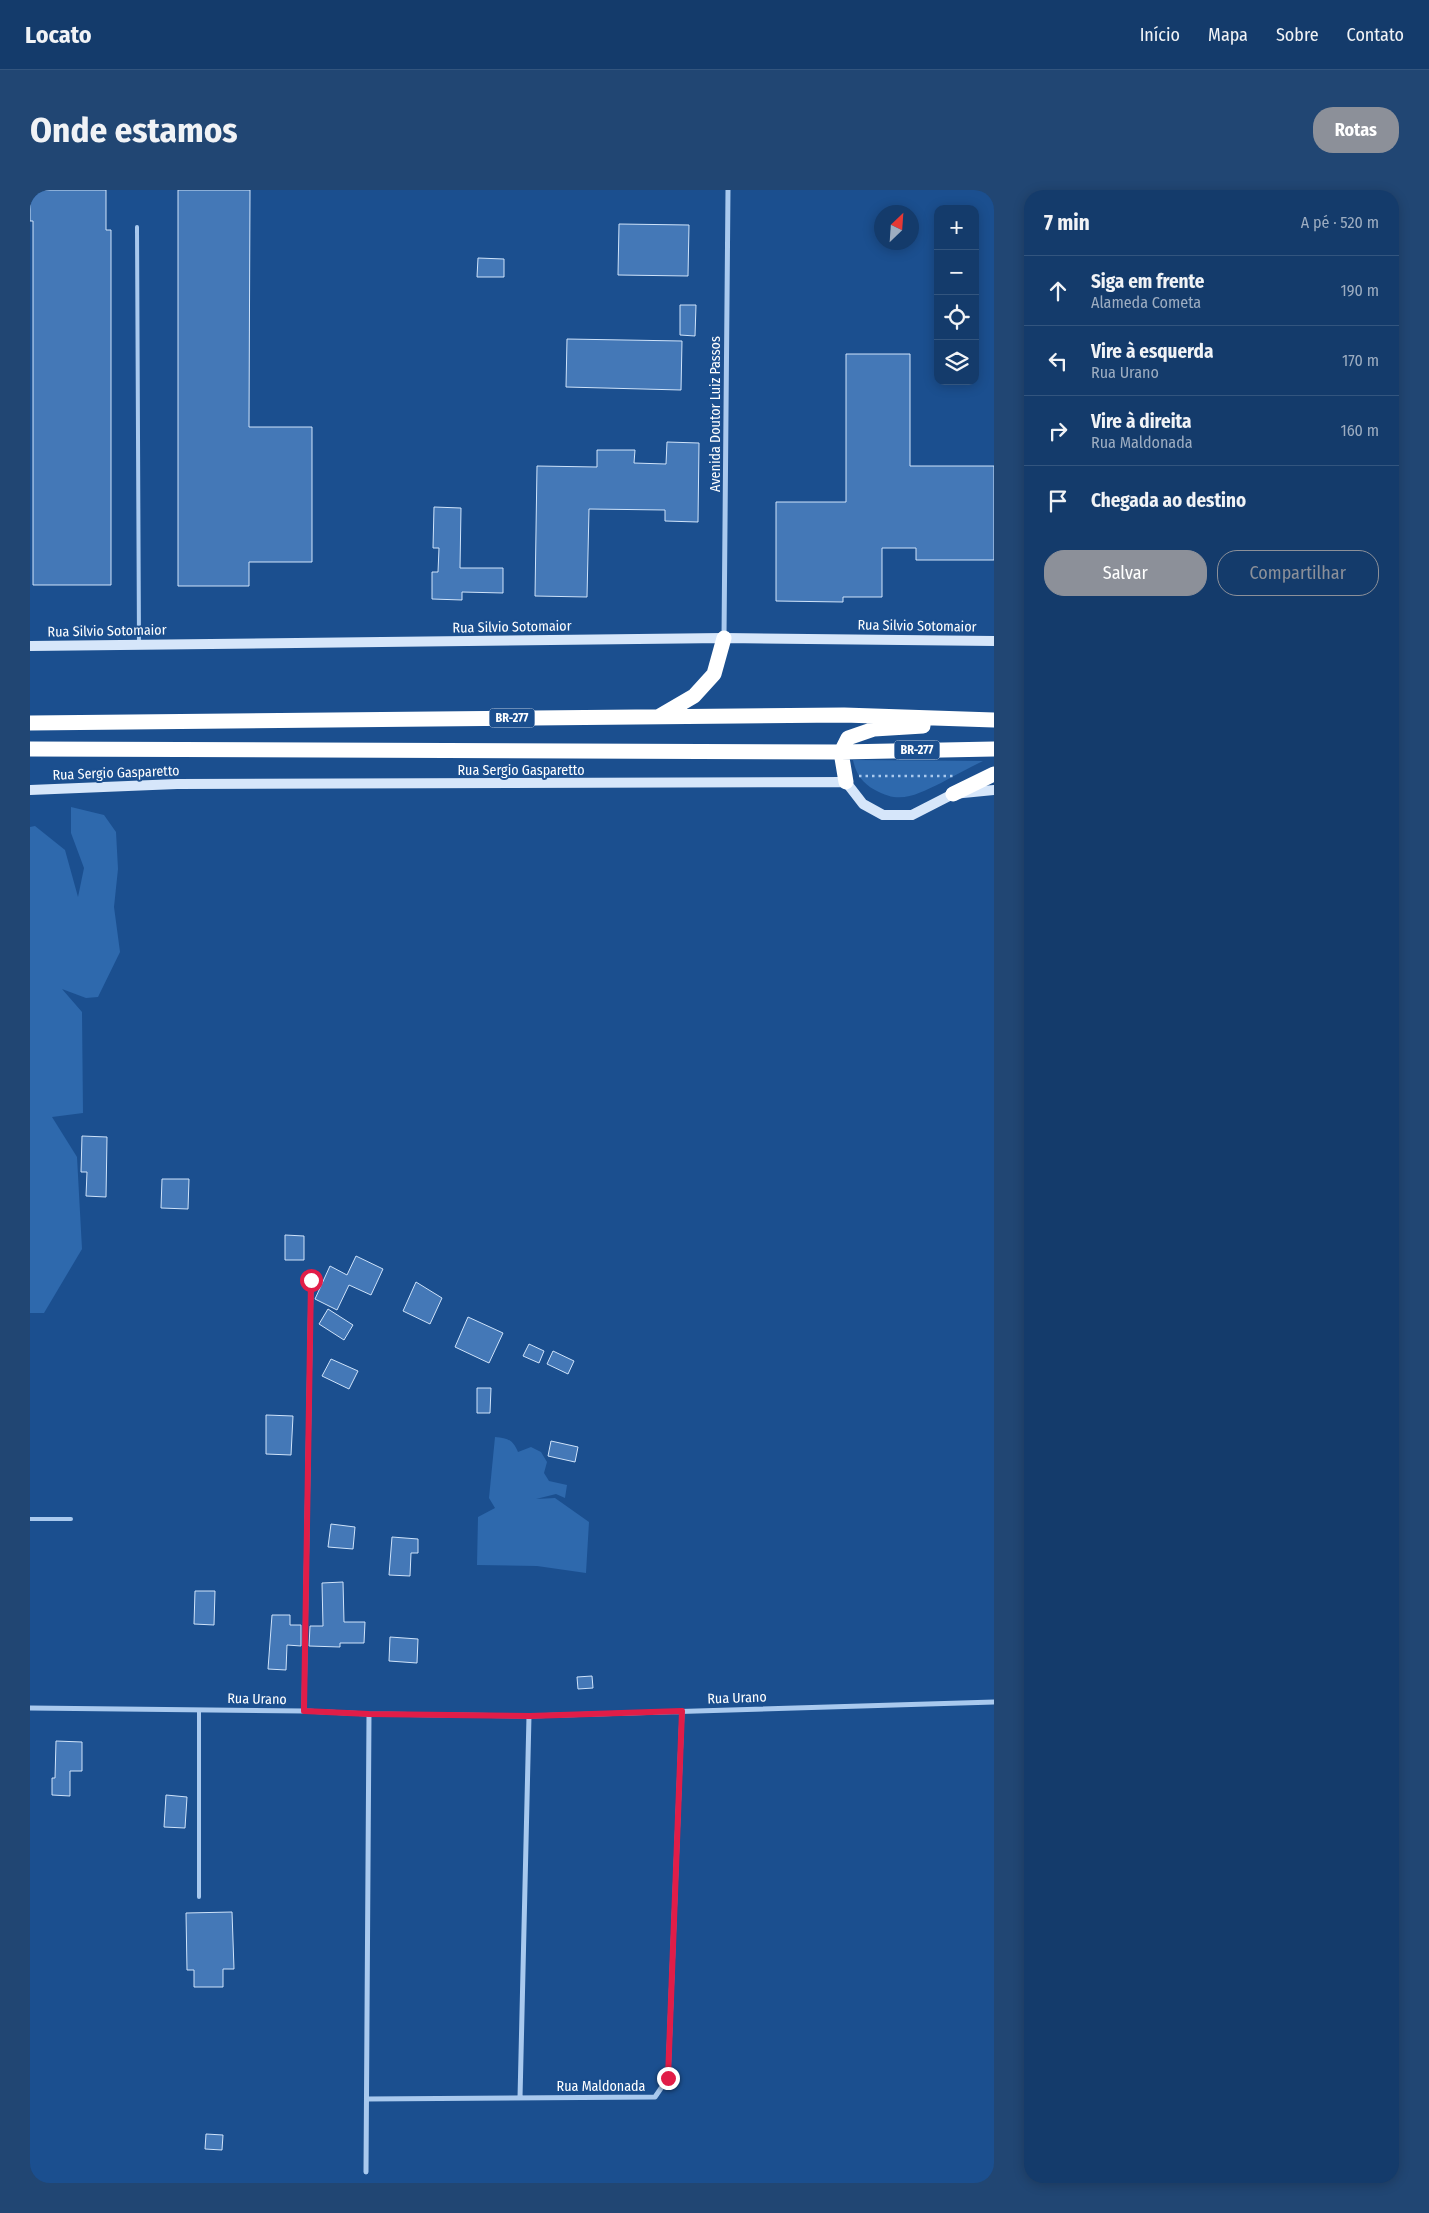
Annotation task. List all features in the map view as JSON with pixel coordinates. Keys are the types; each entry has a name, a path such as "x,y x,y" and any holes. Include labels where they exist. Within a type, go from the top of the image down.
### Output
{"highway":[{"path":"657,717 694,696 714,674 724,638"},
{"name":"BR-277","path":"30,723 844,715 994,721"},
{"path":"846,782 841,752 848,738 874,729 994,721"},
{"name":"BR-277","path":"30,749 841,752 994,748"},
{"path":"952,794 994,774"}],"street":[{"name":"Avenida Doutor Luiz Passos","path":"724,638 728,190"},
{"name":"Rua Silvio Sotomaior","path":"30,646 724,638 994,641"},
{"name":"Rua Sergio Gasparetto","path":"30,790 177,784 846,782"},
{"path":"846,782 863,804 883,815 912,815 952,794 994,790"},
{"path":"304,1711 311,1280"},
{"name":"Rua Urano","path":"30,1708 530,1716 994,1702"},
{"name":"Rua Maldonada","path":"366,2099 655,2097 668,2078 682,1711"},
{"path":"366,2172 369,1714"},
{"path":"520,2098 530,1716"}],"lane":[{"path":"137,228 139,645"},
{"path":"30,1519 72,1518"},
{"path":"199,1710 199,1897"}],"shaded area":[{"path":"853,760 983,761 924,791 909,796 893,797 875,790 866,784 858,774"},
{"path":"71,807 104,815 116,832 118,869 114,907 120,952 98,997 86,998 62,989 82,1012 83,1113 52,1117 77,1157 82,1249 44,1313 30,1313 30,827 35,826 65,850 78,897 84,868 71,833"},
{"path":"495,1437 509,1440 518,1452 531,1447 541,1452 547,1462 544,1473 549,1481 567,1485 565,1498 556,1494 536,1499 555,1498 589,1522 586,1573 537,1566 477,1565 478,1517 495,1508 489,1498"}],"building":[{"path":"30,190 106,190 106,230 111,230 111,585 33,585 33,221 30,221"},
{"path":"178,190 250,190 249,427 312,427 312,562 249,562 249,586 178,586"},
{"path":"619,224 689,225 688,276 618,275"},
{"path":"478,258 504,259 504,277 477,277"},
{"path":"680,305 696,305 695,336 680,335"},
{"path":"567,339 682,341 681,390 566,387"},
{"path":"846,354 910,354 910,466 994,466 994,560 916,560 916,548 882,548 882,597 843,597 843,602 776,601 776,502 846,502"},
{"path":"667,442 699,443 698,522 665,521 665,510 589,509 587,597 535,596 537,466 597,467 597,450 635,450 634,463 666,464"},
{"path":"434,507 461,508 460,568 503,568 503,593 462,592 462,600 432,599 432,572 438,572 439,548 433,548"},
{"path":"82,1136 107,1137 106,1197 86,1196 87,1172 81,1172"},
{"path":"162,1179 189,1179 188,1209 161,1208"},
{"path":"285,1235 304,1236 304,1260 285,1260"},
{"path":"356,1256 383,1269 371,1295 349,1285 337,1310 315,1299 330,1266 347,1275"},
{"path":"416,1282 442,1298 430,1324 403,1311"},
{"path":"328,1309 353,1325 344,1340 319,1324"},
{"path":"468,1317 503,1333 489,1363 455,1347"},
{"path":"529,1344 544,1351 539,1363 523,1356"},
{"path":"553,1351 574,1361 568,1374 547,1364"},
{"path":"331,1359 358,1371 349,1389 322,1376"},
{"path":"477,1388 491,1388 490,1413 477,1413"},
{"path":"266,1415 293,1416 291,1455 266,1454"},
{"path":"551,1441 578,1447 575,1462 548,1456"},
{"path":"331,1524 355,1527 353,1549 328,1547"},
{"path":"392,1537 418,1539 418,1553 411,1553 410,1576 389,1575"},
{"path":"343,1582 344,1622 365,1622 364,1643 340,1643 340,1647 309,1646 310,1626 323,1626 322,1583"},
{"path":"195,1591 215,1591 214,1625 194,1624"},
{"path":"272,1615 290,1615 290,1625 301,1625 301,1646 287,1645 286,1670 268,1669"},
{"path":"390,1637 418,1639 417,1663 389,1661"},
{"path":"592,1676 593,1688 578,1689 577,1677"},
{"path":"56,1741 82,1742 82,1771 70,1771 70,1796 52,1795 52,1778 55,1778"},
{"path":"166,1795 187,1797 185,1828 164,1827"},
{"path":"232,1912 234,1969 223,1969 223,1987 194,1987 194,1970 187,1970 186,1913"},
{"path":"206,2134 223,2135 222,2150 205,2149"}],"route":[{"path":"311,1280 304,1711 369,1714 530,1716 682,1711 668,2078"}]}
